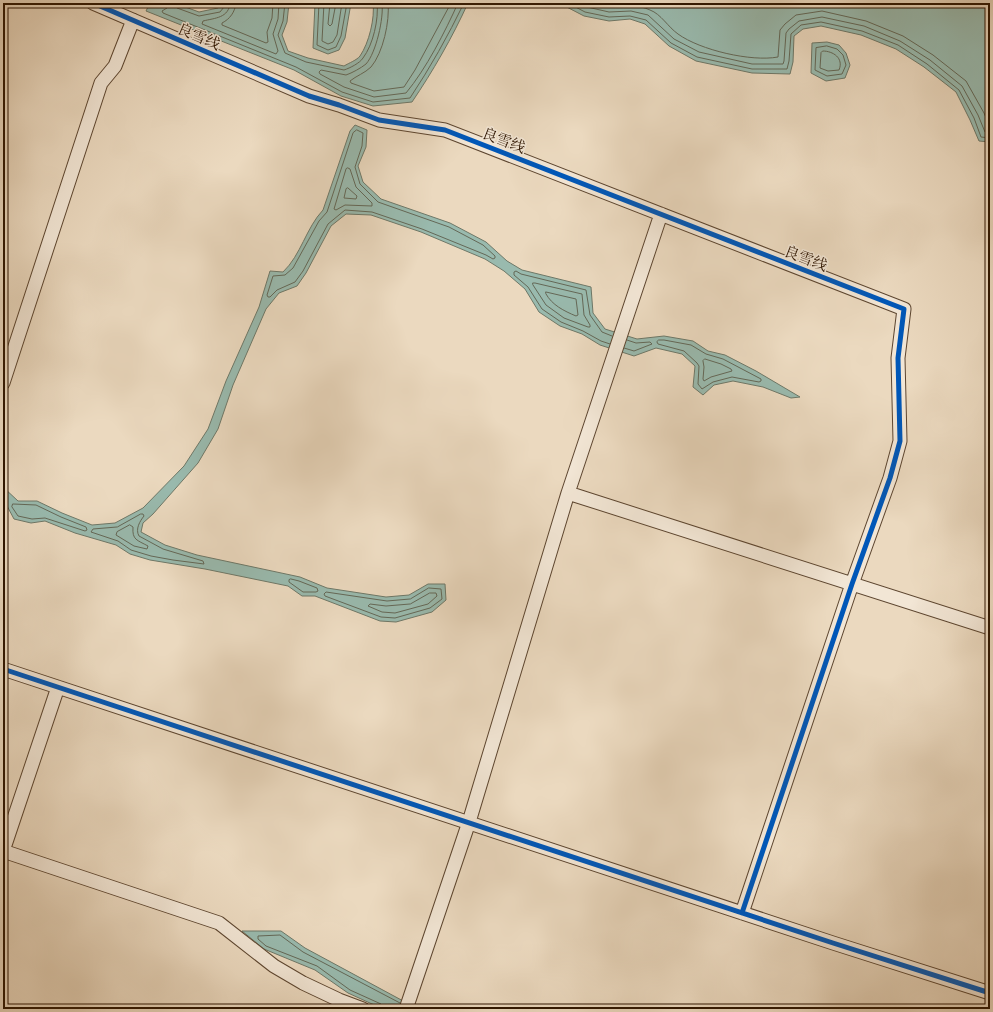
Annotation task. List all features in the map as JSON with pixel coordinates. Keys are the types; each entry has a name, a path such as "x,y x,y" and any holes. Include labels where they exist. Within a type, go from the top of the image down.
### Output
{"street":[{"name":"良雪线","path":"93,3 309,96 339,105 379,120 445,130 904,309 898,358 900,441 890,478 852,584"},
{"path":"3,383 101,83 115,66 133,20"},
{"path":"408,1003 470,822 568,493 661,214"},
{"path":"568,493 990,628"},
{"path":"742,913 852,584"},
{"path":"3,669 742,913 990,993"},
{"path":"58,687 3,851 219,923 274,966 339,1000 363,1009"}],"water":[{"path":"150,3 163,6 165,3 177,4 199,12 218,8 222,3 289,3 287,22 282,35 288,51 308,58 344,66 359,57 363,51 369,37 372,23 373,3 468,3 442,54 412,102 373,106 341,96 294,70 146,11"},
{"path":"315,3 351,3 345,38 339,50 328,54 313,48"},
{"path":"559,3 990,3 990,142 979,141 956,92 924,67 896,49 861,35 821,26 803,29 794,36 793,62 790,74 752,73 696,61 669,46 645,24 630,19 609,21 584,16"},
{"path":"827,42 839,45 846,53 850,65 845,78 826,81 811,73 812,43"},
{"path":"355,125 367,130 366,147 358,166 363,182 381,199 450,223 486,242 507,261 522,270 591,287 593,313 605,329 637,339 664,336 693,341 708,351 725,355 756,371 800,397 791,398 763,387 733,381 714,385 703,395 693,387 695,366 682,354 656,348 634,356 600,345 582,334 560,326 539,312 525,289 504,271 485,259 421,232 371,215 346,214 331,226 306,273 297,286 279,293 266,309 233,385 218,429 198,463 153,514 143,523 141,532 165,545 197,555 300,577 327,588 386,597 409,595 428,584 445,584 446,600 432,612 396,622 380,621 315,596 302,596 288,586 205,569 150,560 130,554 116,545 75,533 45,521 31,523 14,519 6,504 3,502 3,487 18,501 37,501 92,525 115,523 143,508 184,466 208,429 226,381 259,307 270,271 283,272 294,258 312,225 323,210 350,131"},
{"path":"242,931 281,931 305,948 418,1009 383,1009 348,993 315,970 264,949"}],"cycle path":[{"path":"93,3 309,96 339,105 379,120 445,130 904,309 898,358 900,441 890,478 852,584 742,913"},
{"path":"3,669 833,943 990,993"}]}
